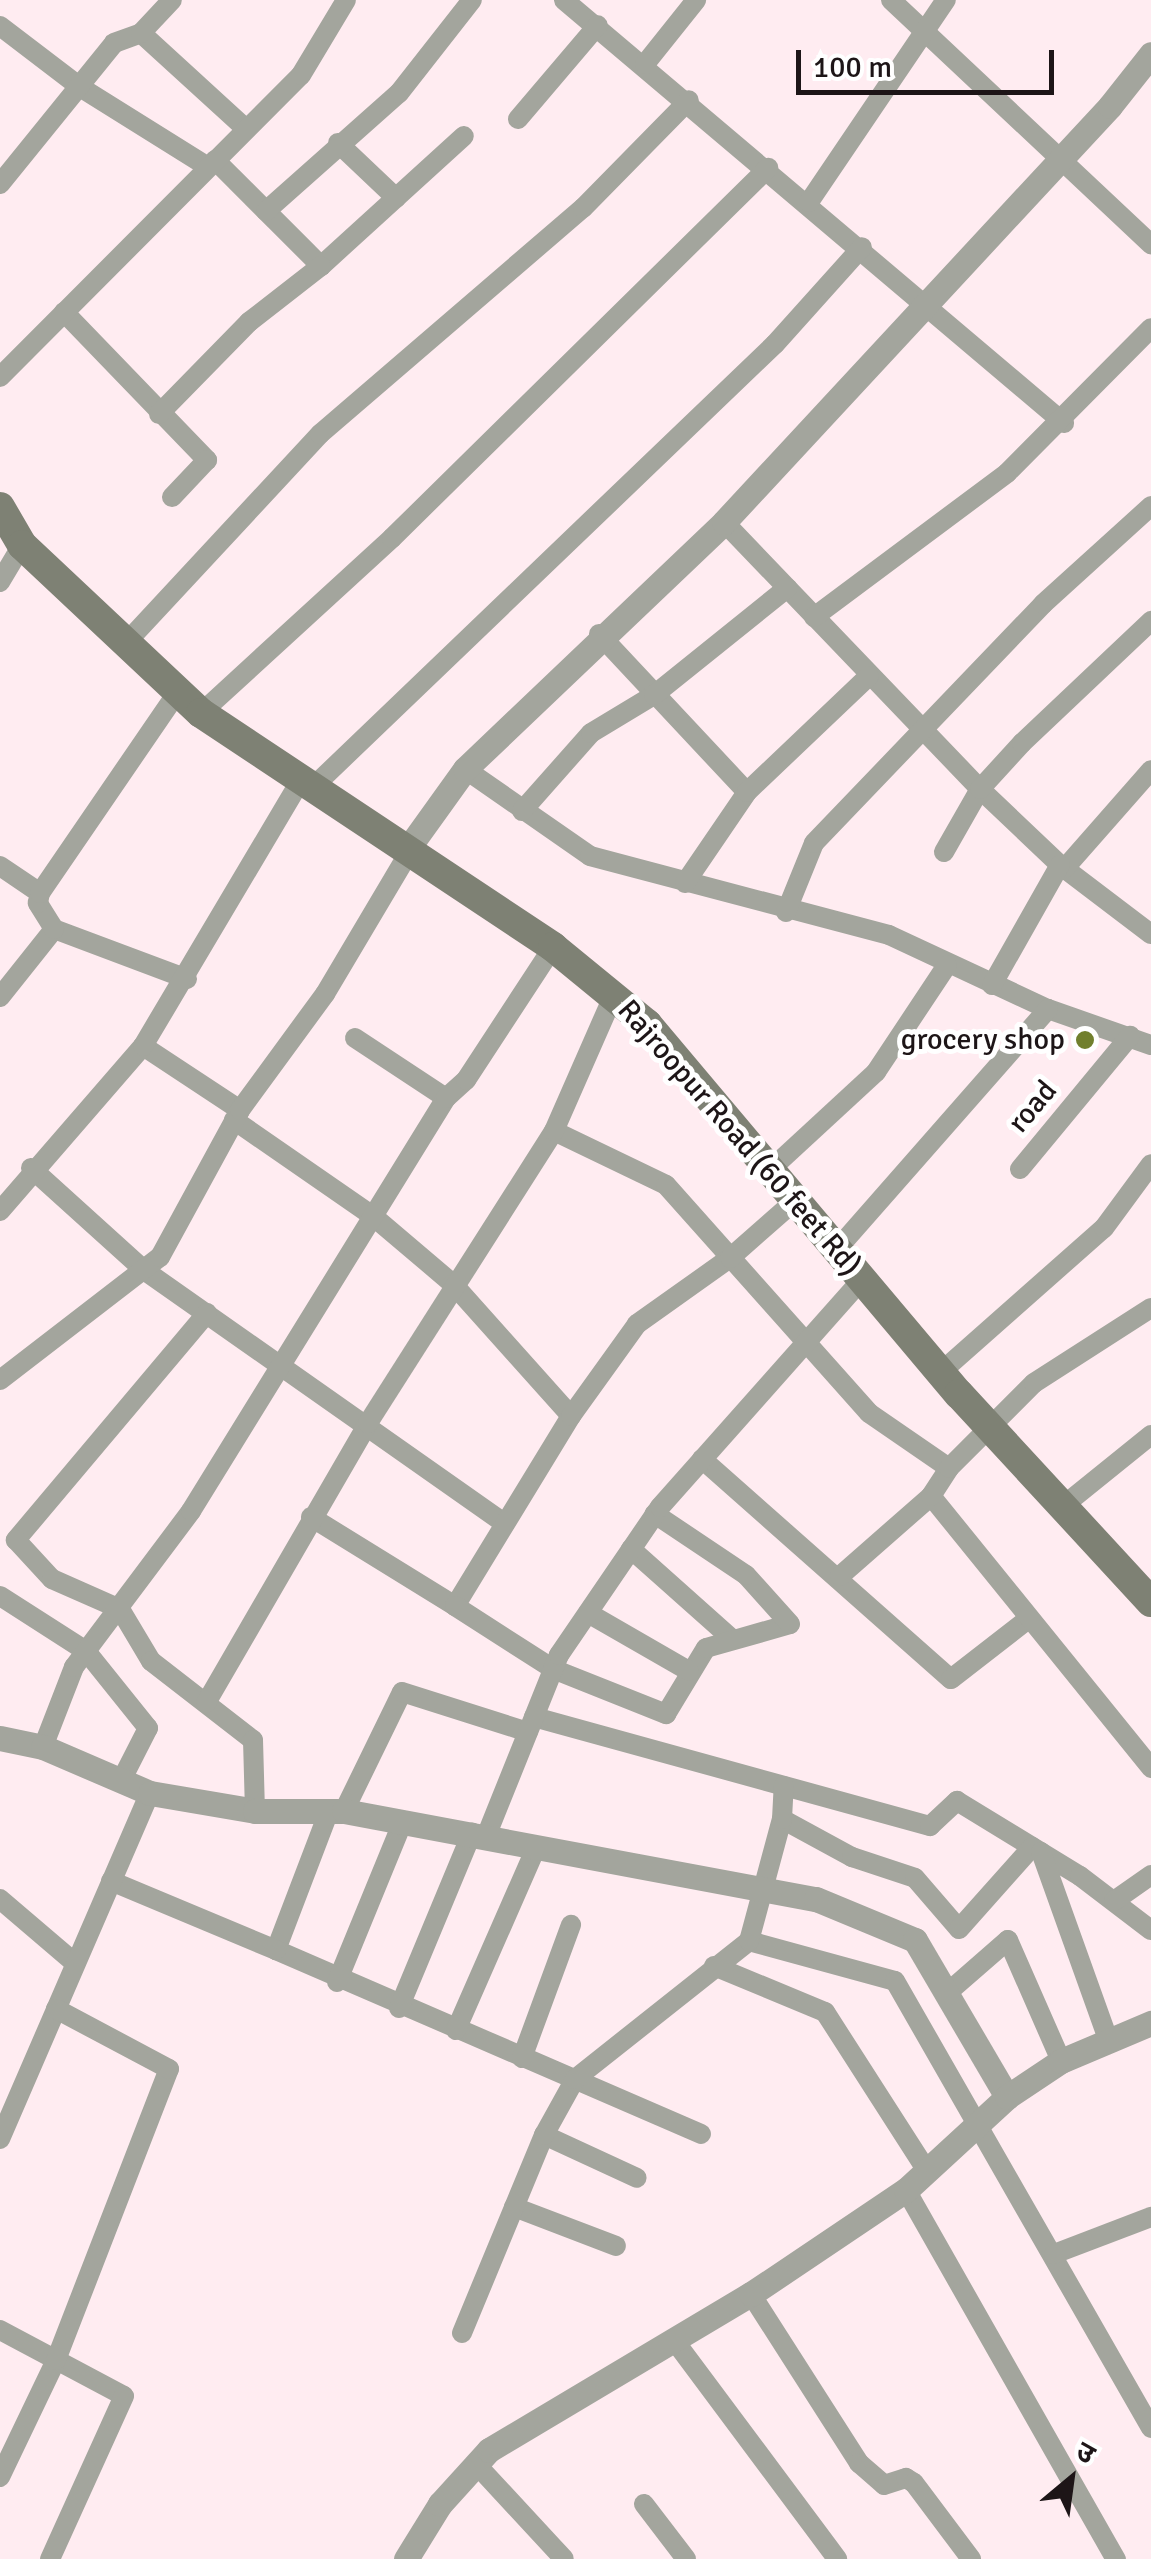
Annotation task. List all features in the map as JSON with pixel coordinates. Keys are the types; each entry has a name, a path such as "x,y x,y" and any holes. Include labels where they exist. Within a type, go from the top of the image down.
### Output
{"main road":[{"name":"Rajroopur Road (60 feet Rd)","path":"0,507 22,544 124,646 201,713 410,848 614,994 771,1170 940,1372 1151,1602"}],"street":[{"path":"0,184 114,43 141,33 172,0"},
{"path":"0,377 301,75 346,0"},
{"path":"266,211 338,142 399,93 472,0"},
{"path":"564,0 598,24 929,303 1064,423"},
{"path":"646,64 696,0"},
{"path":"891,0 1151,244"},
{"path":"809,202 928,33 946,0"},
{"path":"518,120 598,24"},
{"path":"0,26 80,87 212,164 321,266"},
{"path":"141,33 245,128"},
{"path":"0,1380 160,1258 237,1115 336,977 410,848 465,770 599,634 724,522 1062,158 1151,54"},
{"path":"124,646 320,434 583,208 689,100"},
{"path":"159,414 249,322 321,266 464,136"},
{"path":"338,142 396,198"},
{"path":"201,713 405,525 768,168"},
{"path":"0,1211 30,1168 144,1046 308,782 775,344 862,247"},
{"path":"64,312 207,460 172,498"},
{"path":"814,617 1064,423 1151,328"},
{"path":"786,912 814,843 1030,617 1151,506"},
{"path":"724,522 980,789 1062,867 1151,934"},
{"path":"0,582 22,544"},
{"path":"522,811 591,733 654,695 787,588"},
{"path":"944,852 980,789 1057,706 1151,621"},
{"path":"599,634 747,792"},
{"path":"685,883 747,792 869,676"},
{"path":"177,693 40,894 38,903 54,928 187,979"},
{"path":"465,770 590,856 786,912 888,935 1048,1009 1144,1038"},
{"path":"992,985 1062,867 1151,770"},
{"path":"0,866 40,894"},
{"path":"0,997 54,928"},
{"path":"42,1747 86,1651 120,1609 284,1363 446,1098 466,1080 553,947"},
{"path":"771,1170 876,1072 947,965"},
{"path":"206,1703 368,1422 554,1131 614,994"},
{"path":"838,1248 1048,1009"},
{"path":"356,1038 446,1098"},
{"name":"road","path":"1020,1169 1144,1038"},
{"path":"144,1046 374,1217 453,1284 571,1416"},
{"path":"554,1131 666,1185 869,1413 949,1468"},
{"path":"940,1372 1104,1228 1151,1164"},
{"path":"30,1168 144,1270 368,1422 505,1524"},
{"path":"455,1606 571,1416 637,1324 730,1258 796,1199"},
{"path":"399,2008 553,1669 588,1613 656,1514 863,1278"},
{"path":"840,1576 931,1496 949,1468 1034,1383 1151,1308"},
{"path":"206,1314 16,1540 52,1579 120,1609 151,1661 254,1740 255,1810"},
{"path":"1062,1506 1151,1435"},
{"path":"702,1459 840,1576 951,1678 1027,1620"},
{"path":"931,1496 1027,1620 1151,1768"},
{"path":"311,1517 553,1669 666,1714 706,1648 790,1624 746,1574 656,1514"},
{"path":"631,1550 731,1638"},
{"path":"0,1596 86,1651 148,1728 122,1779"},
{"path":"588,1613 689,1672"},
{"path":"276,1950 336,1811 402,1692 930,1826 957,1801 1114,1901 1151,1930"},
{"path":"0,1738 42,1747 150,1794 255,1810 336,1811 816,1899 914,1940 1007,2097"},
{"path":"462,2332 544,2135 576,2079 748,1941 782,1819 784,1786"},
{"path":"0,2139 150,1794"},
{"path":"782,1819 852,1857 915,1878 959,1929 1037,1850"},
{"path":"337,1982 403,1822"},
{"path":"456,2030 536,1848"},
{"path":"1037,1850 1108,2039"},
{"path":"1114,1901 1151,1875"},
{"path":"111,1881 276,1950 337,1982 702,2134"},
{"path":"0,1899 76,1963"},
{"path":"522,2058 571,1925"},
{"path":"946,1994 1008,1940 1062,2060"},
{"path":"748,1941 895,1982 982,2126 1151,2428"},
{"path":"714,1966 824,2012 926,2172"},
{"path":"0,2477 56,2360 169,2069 56,2009"},
{"path":"406,2559 440,2504 476,2464 751,2294 906,2190 982,2126 1007,2097 1062,2060 1151,2023"},
{"path":"544,2135 637,2178"},
{"path":"906,2190 1011,2384 1116,2559"},
{"path":"514,2207 616,2246"},
{"path":"1054,2254 1151,2217"},
{"path":"751,2294 859,2463 884,2485 906,2478 914,2483 971,2559"},
{"path":"0,2330 124,2396 50,2559"},
{"path":"674,2340 837,2559"},
{"path":"476,2464 564,2559"},
{"path":"644,2504 686,2559"}],"place":[{"name":"grocery shop","path":"1085,1040"}]}
